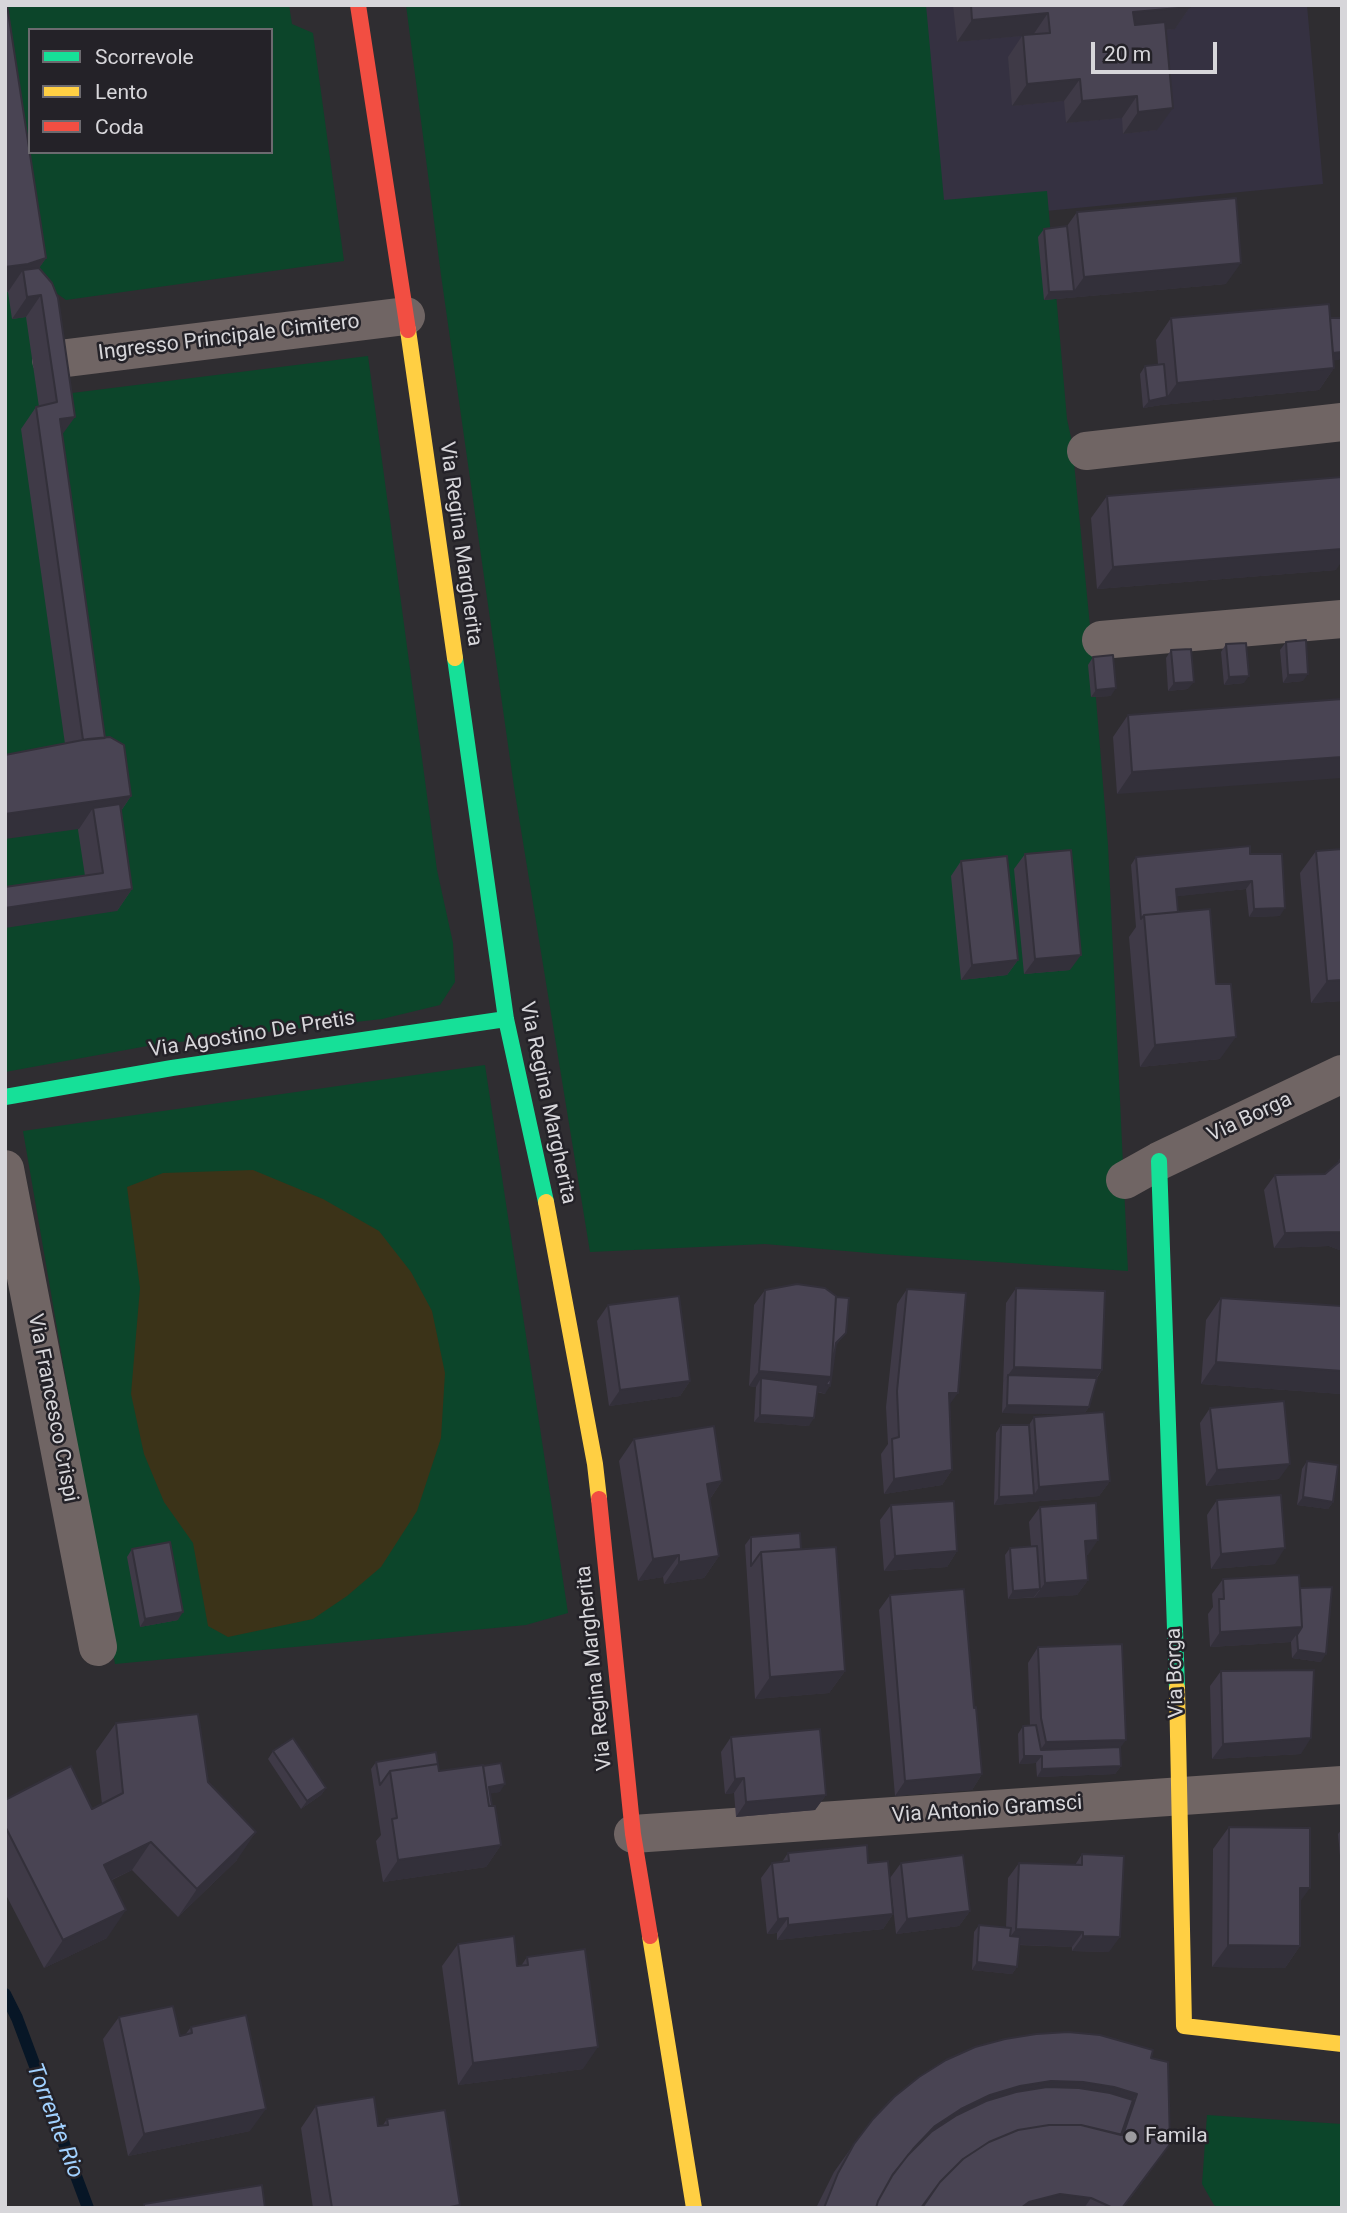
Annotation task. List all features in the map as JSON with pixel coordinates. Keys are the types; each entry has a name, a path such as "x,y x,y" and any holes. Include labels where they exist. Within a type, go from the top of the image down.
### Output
{"street":[{"name":"Via Regina Margherita","path":"358,5 406,316 506,1018 544,1192 595,1464 633,1834 694,2208"},
{"name":"Ingresso Principale Cimitero","path":"51,360 406,316"},
{"path":"1086,451 1342,422"},
{"path":"1101,640 1342,619"},
{"name":"Via Agostino De Pretis","path":"5,1097 185,1066 506,1018"},
{"name":"Via Borga","path":"1125,1180 1159,1161 1342,1074"},
{"name":"Via Borga","path":"1159,1161 1181,1797 1184,2026 1342,2043"},
{"name":"Via Francesco Crispi","path":"5,1169 98,1647"},
{"name":"Via Antonio Gramsci","path":"633,1834 1342,1785"}],"shaded area":[{"path":"914,5 1307,5 1323,184 933,222"}],"green space":[{"path":"5,5 289,5 292,24 313,33 344,261 66,300 52,290 36,285"},
{"path":"406,5 926,5 944,200 1047,191 1067,419 1072,442 1090,626 1108,845 1128,1271 765,1244 590,1252 514,787 441,275"},
{"path":"5,147 56,395 368,356 437,870 453,943 455,982 440,1005 382,1019 153,1045 5,1072"},
{"path":"485,1065 568,1613 526,1625 115,1664 23,1131"},
{"path":"1207,2115 1342,2124 1342,2208 1218,2208 1202,2184"}],"sand":[{"path":"253,1170 323,1199 379,1231 411,1272 432,1311 445,1373 441,1438 417,1511 381,1567 347,1596 313,1619 228,1637 208,1626 193,1543 164,1502 144,1454 131,1394 140,1288 127,1187 163,1173"}],"building":[{"path":"5,5 7,5 46,258 5,267"},
{"path":"971,5 1190,5 1133,12 1135,25 1165,22 1173,108 1138,112 1137,96 1082,101 1080,79 1027,84 1023,35 1050,33 1048,13 972,20"},
{"path":"1236,198 1241,263 1084,277 1077,212"},
{"path":"1067,226 1074,291 1049,292 1044,229"},
{"path":"39,268 52,283 58,298 75,417 60,419 105,738 83,740 36,407 57,402 41,295 27,297 23,270"},
{"path":"1329,304 1334,368 1177,383 1171,318"},
{"path":"1330,318 1341,318 1342,352 1333,353"},
{"path":"1164,364 1167,397 1149,401 1145,366"},
{"path":"1342,477 1342,549 1113,567 1107,496"},
{"path":"1306,640 1308,674 1288,675 1286,642"},
{"path":"1246,643 1249,676 1229,677 1226,644"},
{"path":"1191,649 1194,682 1174,683 1171,650"},
{"path":"1113,655 1116,688 1096,690 1093,657"},
{"path":"1342,699 1342,757 1132,772 1128,715"},
{"path":"110,737 124,745 131,796 5,814 5,755"},
{"path":"120,804 132,889 5,908 5,887 103,873 93,808"},
{"path":"1250,846 1250,854 1282,854 1285,908 1254,909 1252,881 1176,889 1178,912 1144,915 1141,919 1136,857"},
{"path":"1342,849 1342,980 1327,981 1316,851"},
{"path":"1071,850 1081,955 1035,959 1025,854"},
{"path":"1007,856 1018,960 972,965 961,861"},
{"path":"1210,909 1216,984 1231,984 1236,1037 1155,1045 1144,915"},
{"path":"1342,1157 1342,1232 1285,1233 1275,1175 1325,1174"},
{"path":"797,1284 825,1288 836,1296 831,1377 759,1371 765,1290"},
{"path":"1016,1288 1105,1291 1102,1370 1014,1367"},
{"path":"907,1289 966,1293 958,1393 949,1393 952,1470 894,1479 892,1439 899,1437 897,1391"},
{"path":"679,1296 690,1381 620,1390 608,1305"},
{"path":"836,1297 849,1298 846,1333 836,1343 830,1386 826,1384 831,1377"},
{"path":"1221,1298 1342,1306 1342,1371 1216,1362"},
{"path":"1008,1375 1097,1378 1089,1407 1007,1405"},
{"path":"761,1378 818,1385 814,1418 760,1415"},
{"path":"1284,1401 1290,1464 1217,1470 1210,1408"},
{"path":"1104,1412 1110,1481 1039,1487 1034,1417"},
{"path":"1001,1425 1029,1425 1034,1495 999,1497"},
{"path":"714,1426 722,1481 707,1484 719,1556 679,1562 679,1555 653,1559 634,1439"},
{"path":"1307,1461 1338,1465 1333,1502 1303,1497"},
{"path":"1281,1495 1285,1548 1221,1554 1217,1500"},
{"path":"954,1501 957,1551 895,1556 891,1505"},
{"path":"1096,1503 1098,1540 1085,1541 1088,1580 1045,1583 1040,1507"},
{"path":"800,1533 801,1549 761,1552 751,1566 751,1537"},
{"path":"170,1542 183,1612 145,1619 132,1549"},
{"path":"1037,1546 1040,1589 1013,1591 1010,1548"},
{"path":"836,1547 845,1671 770,1677 761,1552"},
{"path":"1299,1575 1302,1627 1220,1632 1219,1599 1224,1599 1223,1579"},
{"path":"1332,1587 1326,1654 1298,1650 1297,1635 1302,1627 1300,1588"},
{"path":"964,1589 982,1774 905,1781 890,1595"},
{"path":"1122,1644 1126,1740 1046,1742 1041,1718 1038,1647"},
{"path":"1314,1670 1311,1738 1223,1744 1221,1671"},
{"path":"198,1714 208,1782 256,1832 197,1889 151,1842 104,1865 126,1910 63,1940 5,1826 5,1800 71,1766 92,1809 123,1793 116,1723"},
{"path":"1036,1725 1041,1750 1120,1747 1121,1766 1042,1769 1042,1756 1024,1756 1023,1726"},
{"path":"820,1729 826,1795 746,1802 744,1778 735,1779 731,1737"},
{"path":"293,1738 326,1788 307,1801 273,1751"},
{"path":"436,1752 438,1764 390,1771 380,1785 376,1762"},
{"path":"501,1763 505,1784 489,1787 492,1806 489,1806 483,1766"},
{"path":"438,1764 439,1771 483,1765 489,1806 495,1806 501,1845 398,1860 392,1819 397,1818 390,1771"},
{"path":"1229,1827 1310,1828 1310,1888 1300,1888 1300,1946 1228,1945"},
{"path":"867,1845 868,1863 888,1861 893,1914 788,1925 788,1918 778,1919 772,1863 789,1861 788,1853"},
{"path":"1082,1854 1124,1856 1120,1937 1083,1936 1083,1932 1016,1929 1019,1863 1082,1865"},
{"path":"963,1855 970,1911 907,1919 901,1863"},
{"path":"979,1925 1011,1928 1010,1936 1020,1937 1017,1967 977,1962"},
{"path":"514,1936 517,1966 528,1965 527,1957 585,1949 598,2047 473,2063 458,1944"},
{"path":"173,2006 180,2036 192,2033 191,2027 246,2015 266,2109 144,2134 119,2017"},
{"path":"1068,2032 1100,2035 1153,2050 1151,2058 1168,2062 1170,2144 1122,2208 1113,2208 1091,2198 1060,2194 1029,2202 1021,2208 922,2208 940,2182 963,2159 989,2142 1018,2130 1049,2125 1081,2125 1123,2135 1137,2094 1083,2082 1051,2081 990,2095 935,2126 893,2174 876,2208 824,2208 838,2173 854,2144 894,2097 919,2077 946,2060 975,2047 1036,2034"},
{"path":"1047,2087 1079,2088 1133,2100 1121,2135 1081,2125 1049,2125 1018,2130 989,2142 963,2159 940,2182 921,2208 876,2208 892,2176 931,2132 986,2101"},
{"path":"374,2097 378,2126 388,2125 387,2119 445,2110 460,2205 445,2208 332,2208 316,2106"},
{"path":"262,2185 265,2208 144,2208 144,2204"}],"waterway":[{"name":"Torrente Rio","path":"5,1994 17,2018 88,2208"}],"traffic: fast":[{"path":"455,658 506,1019 546,1202"},
{"path":"5,1097 172,1068 506,1019"},
{"path":"1159,1161 1177,1688"}],"traffic: slow":[{"path":"408,330 455,658"},
{"path":"546,1202 595,1464 599,1499"},
{"path":"1177,1688 1184,2026 1342,2044"},
{"path":"650,1936 694,2208"}],"traffic: jam":[{"path":"358,5 408,330"},
{"path":"599,1499 633,1834 650,1936"}],"place":[{"name":"Famila","path":"1131,2137"}]}
